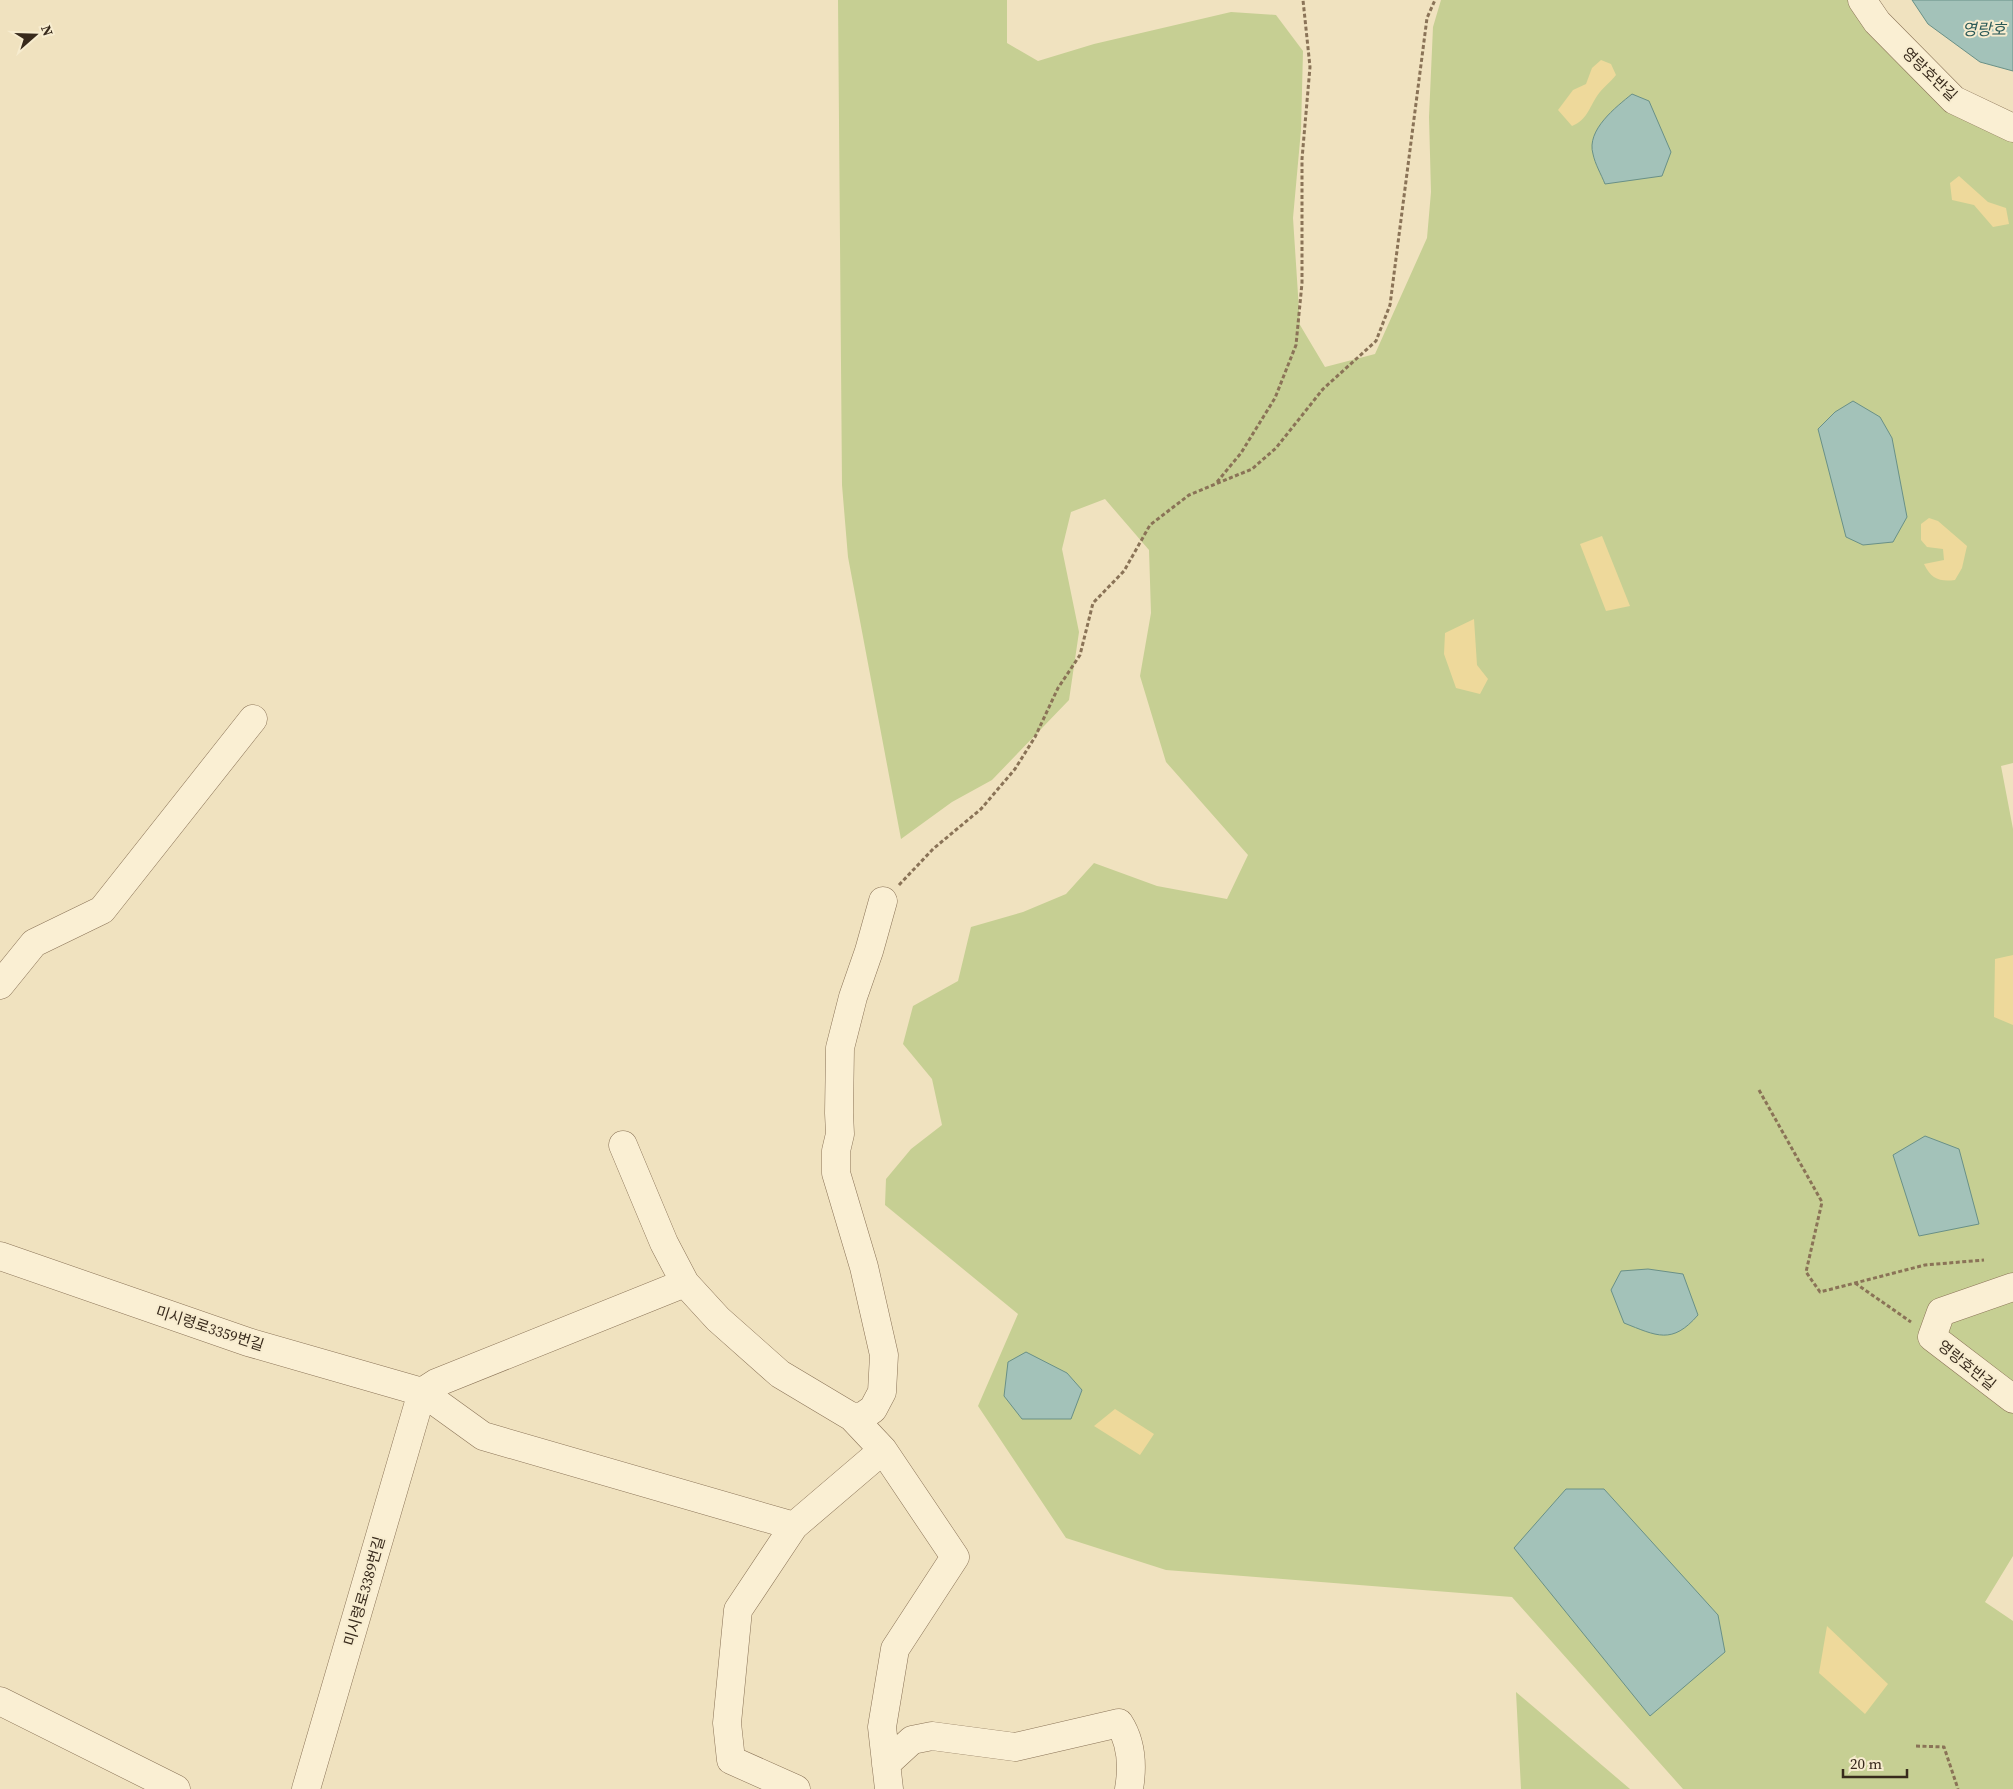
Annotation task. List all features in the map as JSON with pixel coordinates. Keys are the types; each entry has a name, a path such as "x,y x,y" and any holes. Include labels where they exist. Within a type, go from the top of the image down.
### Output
{"street":[{"name":"영랑호반길","path":"1862,0 1878,22 1954,100 2013,128"},
{"path":"0,986 34,943 102,910 253,719"},
{"path":"852,1417 863,1416 873,1409 882,1392 884,1355 864,1267 836,1173 836,1151 840,1134 838,1114 840,1048 853,997 869,951 883,900"},
{"path":"623,1145 664,1243 685,1283 718,1319 780,1374 852,1417 883,1450 955,1557 895,1649 882,1727 888,1777"},
{"name":"미시령로3359번길","path":"0,1256 248,1342 422,1392"},
{"path":"685,1283 436,1383 422,1392 482,1436 794,1526"},
{"name":"영랑호반길","path":"2013,1287 1940,1312 1932,1337 2013,1400"},
{"name":"미시령로3389번길","path":"306,1789 422,1392"},
{"path":"796,1789 731,1760 727,1723 738,1610 794,1526 883,1450"},
{"path":"0,1702 176,1789"},
{"path":"888,1777 912,1740 932,1736 1014,1747 1119,1723 1128,1736 1132,1772 1129,1789"}],"path":[{"path":"1217,483 1242,453 1275,398 1296,345 1302,283 1302,159 1310,67 1303,0"},
{"path":"883,900 933,849 982,809 1015,769 1035,737 1058,688 1080,655 1093,603 1124,571 1150,525 1189,495 1252,469 1276,448 1323,389 1376,342 1390,305 1428,18 1435,0"},
{"path":"1759,1090 1822,1202 1806,1272 1820,1292 1925,1265 1984,1260"},
{"path":"1854,1283 1932,1337"},
{"path":"1916,1746 1944,1747 1958,1789"}],"green space":[{"path":"838,0 1007,0 1007,43 1038,61 1094,44 1231,12 1276,15 1303,51 1301,130 1293,218 1300,325 1325,367 1375,354 1427,238 1431,192 1429,117 1433,27 1441,0 1849,0 1875,35 2013,123 2013,763 2001,766 2013,829 2013,1556 1985,1602 2013,1621 2013,1789 1683,1789 1512,1597 1166,1570 1066,1538 978,1406 1018,1314 885,1205 886,1179 911,1149 942,1125 932,1079 903,1044 913,1006 958,981 971,927 1023,912 1066,894 1094,863 1157,886 1227,899 1248,855 1166,762 1140,676 1151,613 1149,550 1105,499 1071,512 1062,549 1079,632 1069,700 992,780 952,802 901,839 848,557 842,485"},
{"path":"1516,1692 1630,1789 1521,1789"}],"sand":[{"path":"1601,60 1611,64 1616,75 1599,93 1584,117 1572,126 1558,110 1573,90 1586,84 1592,68"},
{"path":"1959,176 1988,202 2006,208 2009,224 1993,227 1974,205 1952,200 1950,183"},
{"path":"1929,518 1938,521 1967,546 1962,568 1955,580 1940,580 1936,578 1924,564 1944,560 1943,549 1927,547 1921,540 1921,524"},
{"path":"1602,536 1630,606 1606,611 1580,544"},
{"path":"1474,619 1477,665 1488,679 1480,694 1456,688 1444,654 1445,633"},
{"path":"2013,955 2013,1025 1994,1017 1995,959"},
{"path":"1115,1409 1154,1434 1140,1455 1094,1426"},
{"path":"1827,1626 1888,1684 1865,1714 1819,1673"}],"water":[{"name":"영랑호","path":"1912,0 2013,0 2013,71 1980,62 1928,24"},
{"path":"1632,94 1649,101 1671,152 1662,176 1605,184 1593,154 1594,136 1611,112"},
{"path":"1853,401 1880,417 1892,438 1907,517 1893,542 1863,545 1846,537 1818,429 1835,412"},
{"path":"1925,1136 1959,1149 1979,1224 1919,1236 1893,1155"},
{"path":"1648,1269 1683,1274 1698,1315 1680,1331 1664,1335 1655,1334 1624,1323 1611,1290 1621,1271"},
{"path":"1026,1352 1067,1373 1082,1390 1071,1419 1022,1419 1004,1396 1008,1362"},
{"path":"1566,1489 1604,1489 1718,1615 1725,1652 1650,1716 1514,1548"}]}
